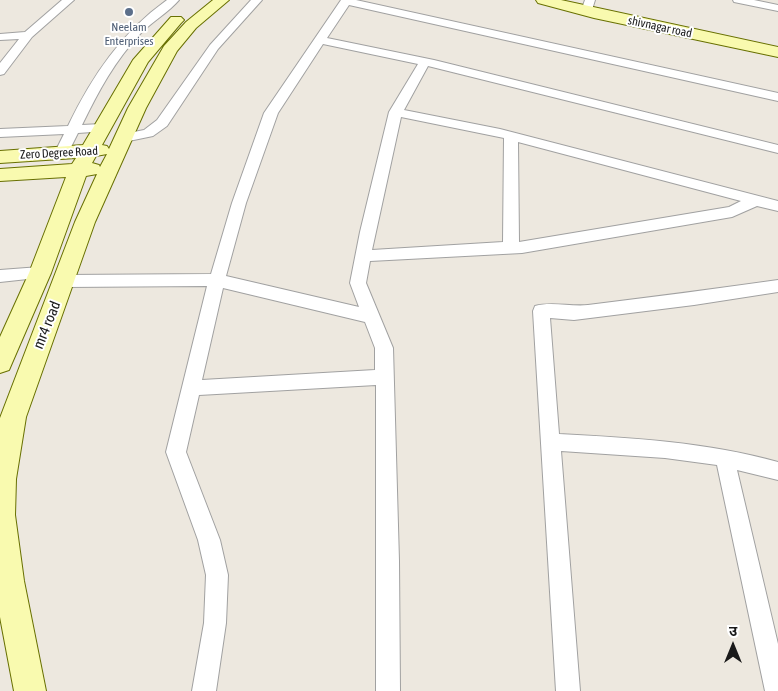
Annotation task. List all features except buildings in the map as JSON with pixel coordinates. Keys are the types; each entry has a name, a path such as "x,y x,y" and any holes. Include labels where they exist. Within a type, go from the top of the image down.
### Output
{"street":[{"path":"0,72 28,35 69,0"},
{"path":"62,152 115,56 137,31 174,0"},
{"name":"mr4 road","path":"0,363 40,274 79,169 101,128 141,60 173,22 201,0"},
{"name":"mr4 road","path":"30,691 9,581 1,513 6,450 13,417 65,281 85,222 137,108 170,49 190,26 222,0"},
{"path":"117,153 162,123 214,47 257,0"},
{"path":"204,691 215,623 217,575 209,540 176,452 217,280 239,203 271,113 347,0 778,97"},
{"name":"shivnagar road","path":"543,0 588,6 778,52"},
{"path":"738,0 777,5"},
{"path":"0,37 28,35"},
{"path":"321,40 425,62 778,149"},
{"path":"388,691 388,561 384,348 358,283 396,112 425,62"},
{"path":"396,112 511,136 778,206"},
{"path":"0,133 101,128"},
{"path":"511,136 511,248"},
{"name":"Zero Degree Road","path":"0,157 89,150 117,153"},
{"name":"Zero Degree Road","path":"0,175 79,169 117,153"},
{"path":"363,256 511,248 732,212 756,200"},
{"path":"0,276 40,274"},
{"path":"65,281 217,280 372,317"},
{"path":"568,691 549,442 542,311 574,313 694,299 778,286"},
{"path":"191,388 385,377"},
{"path":"549,442 664,448 759,465 778,471"},
{"path":"725,459 772,648 776,691"}],"place":[{"name":"Neelam Enterprises","path":"129,12"}]}
